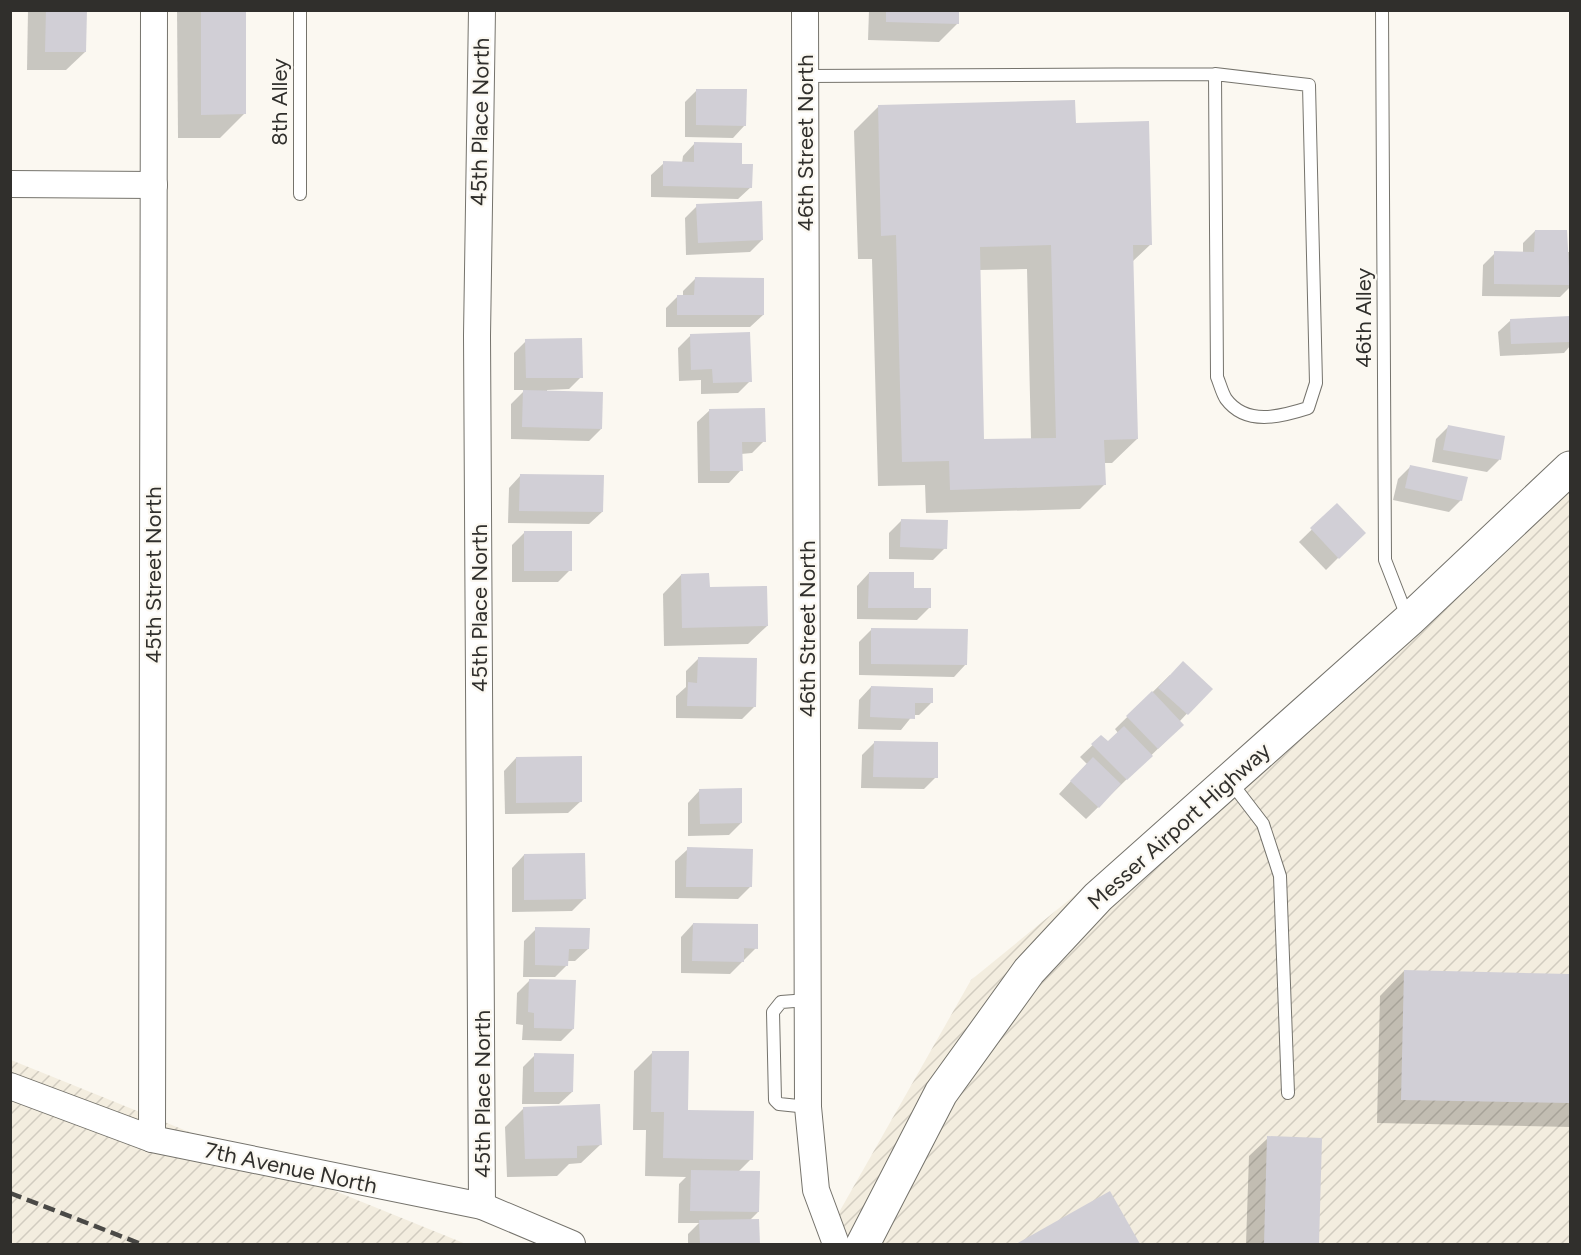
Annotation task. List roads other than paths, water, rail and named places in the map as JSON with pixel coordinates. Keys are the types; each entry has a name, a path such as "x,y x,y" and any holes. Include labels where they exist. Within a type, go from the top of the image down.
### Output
{"main road":[{"name":"Messer Airport Highway","path":"863,1245 941,1093 1029,971 1098,897 1409,620 1570,468"}],"street":[{"name":"45th Street North","path":"152,1139 154,10"},
{"name":"45th Place North","path":"482,10 477,348 482,1206"},
{"name":"46th Street North","path":"805,10 808,1107 816,1190 836,1245"},
{"path":"10,184 154,185"},
{"name":"7th Avenue North","path":"10,1086 152,1139 482,1206 572,1245"}],"lane":[{"name":"8th Alley","path":"300,10 300,194"},
{"name":"46th Alley","path":"1382,10 1385,560 1409,620"},
{"path":"805,76 1215,74 1309,85 1316,383 1308,408 1278,417 1247,416 1226,399 1217,377 1215,74"},
{"path":"1229,780 1263,824 1280,876 1288,1093"},
{"path":"808,1000 781,1002 773,1012 775,1100 779,1104 808,1107"}],"railway":[{"path":"10,1193 141,1244"}]}
